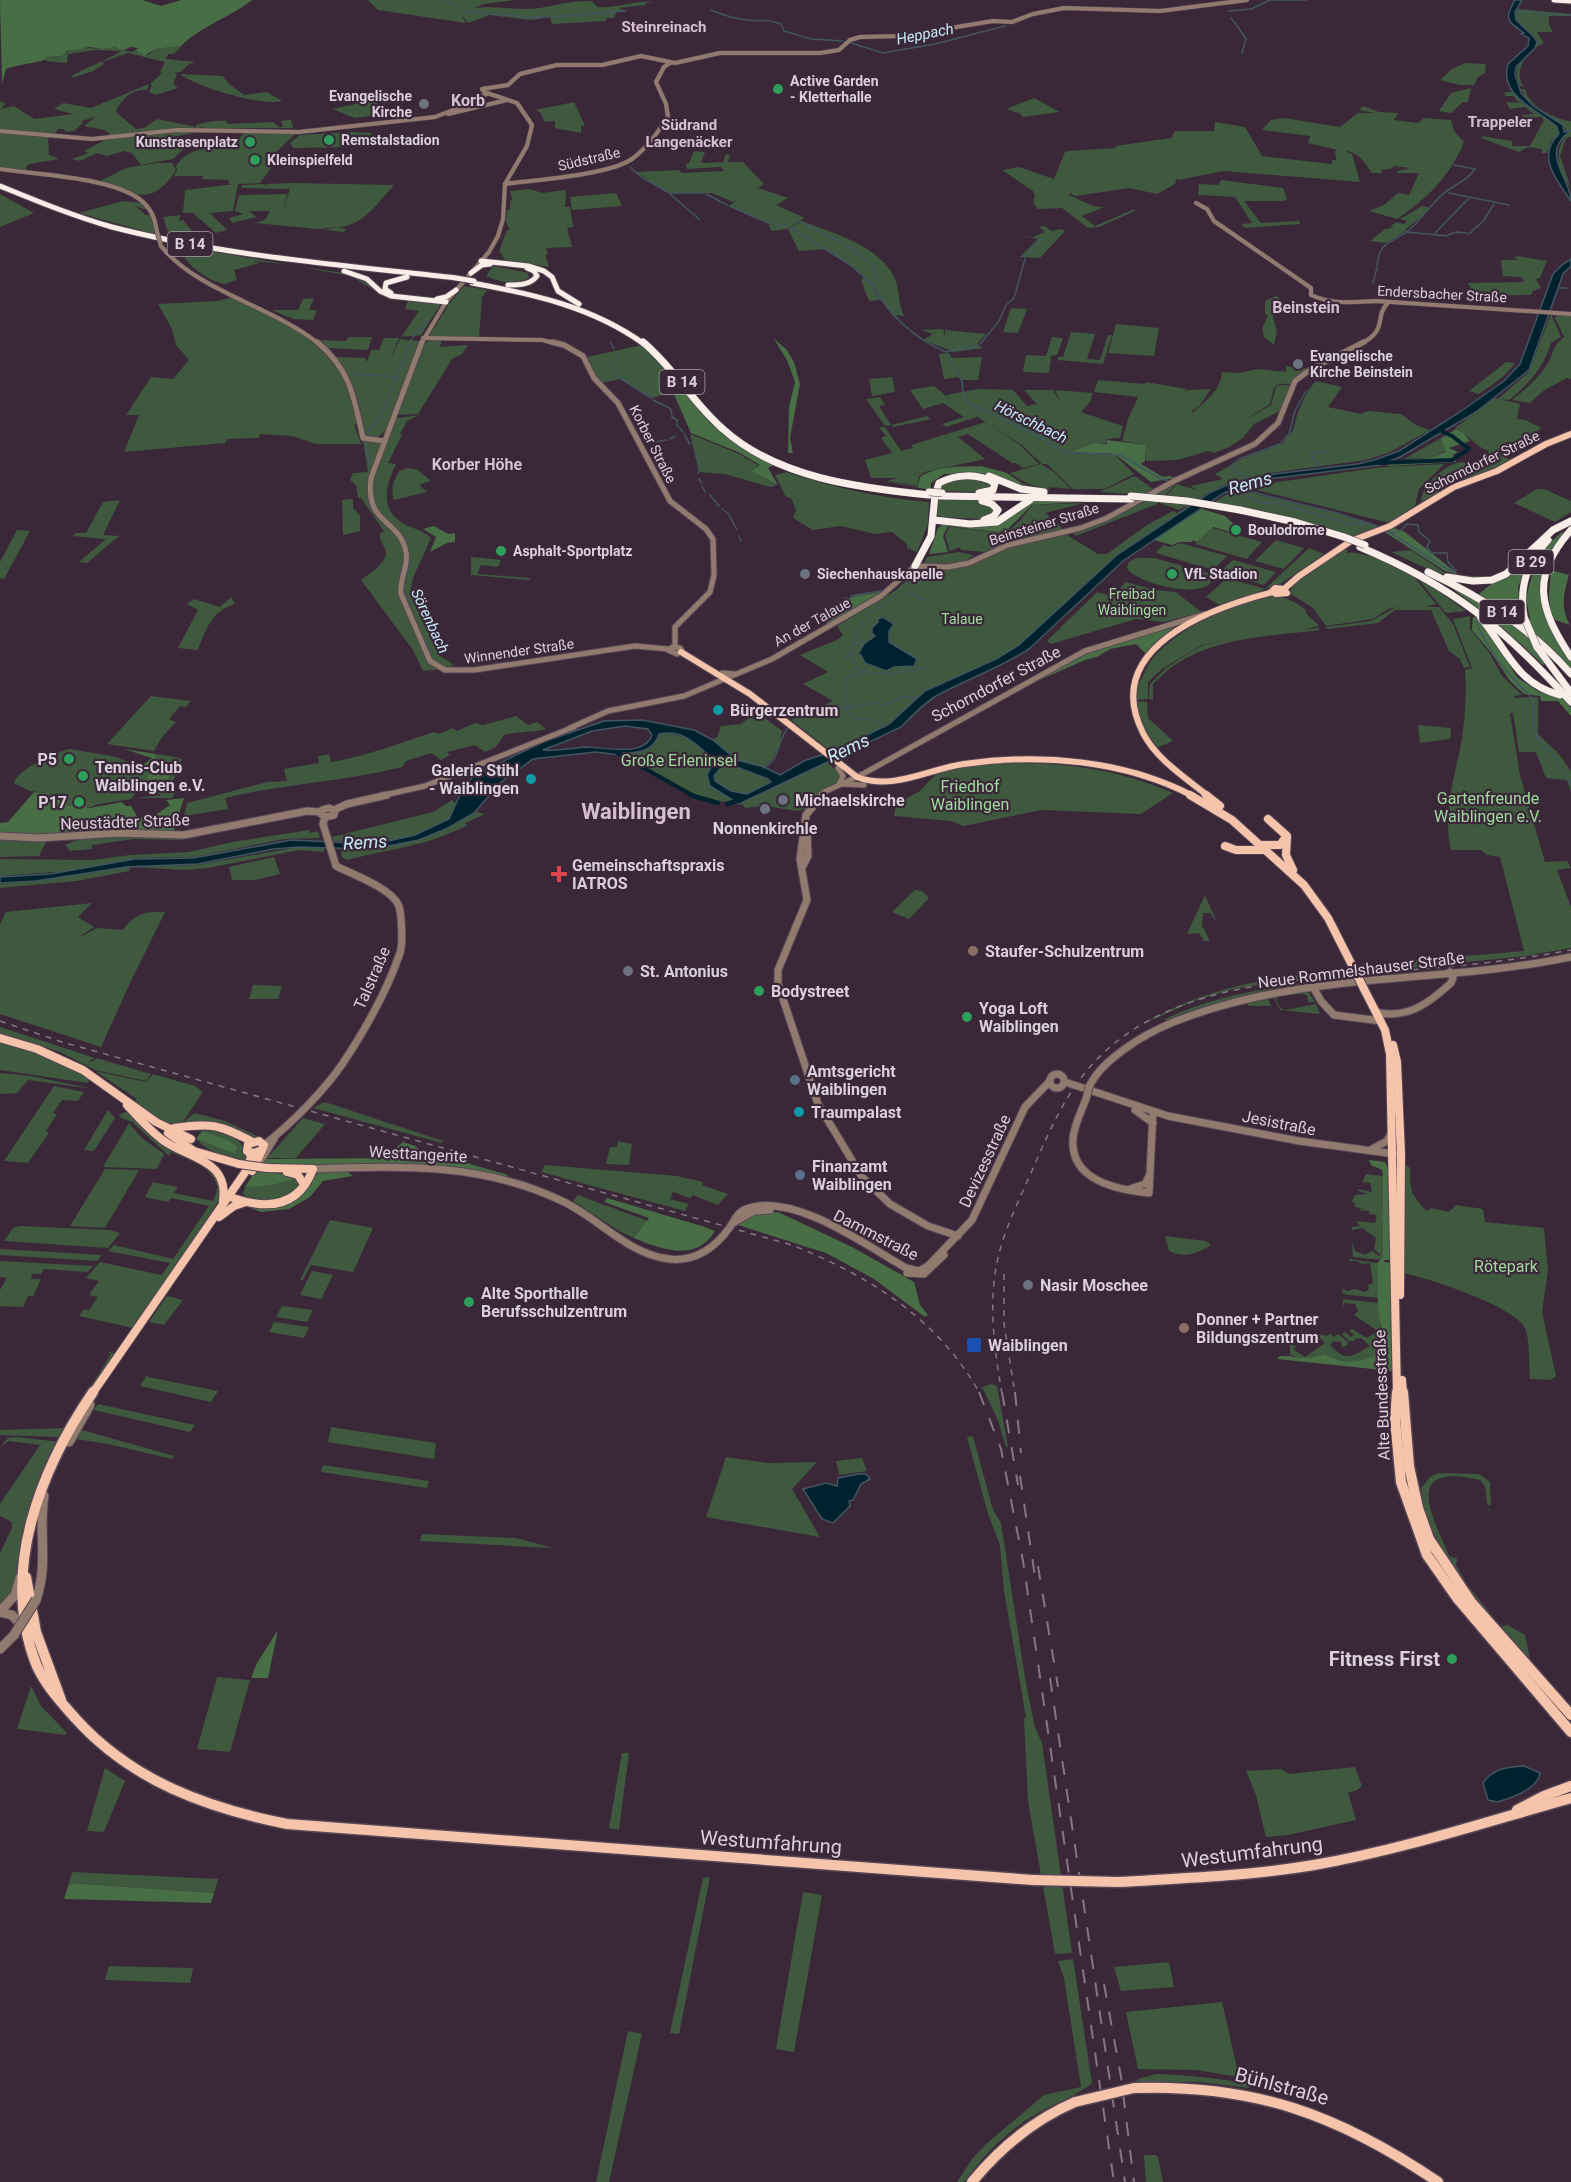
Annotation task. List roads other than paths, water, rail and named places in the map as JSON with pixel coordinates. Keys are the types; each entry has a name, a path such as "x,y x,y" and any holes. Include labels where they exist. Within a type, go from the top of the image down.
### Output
{"highway":[{"path":"1554,0 1571,1"},
{"name":"B 14","path":"0,187 60,213 140,236 234,254 326,267 455,280"},
{"name":"B 14","path":"0,187 86,218 183,243 288,260 493,284 548,296 585,308 620,324 653,345 676,368 720,421 759,448 792,463 840,478 937,495"},
{"path":"480,262 528,268 537,276 533,281 522,285 493,284"},
{"path":"480,262 531,267 544,271 552,276 561,294 585,308"},
{"path":"471,273 482,265 492,264"},
{"path":"326,267 363,277 380,291 391,296 446,301"},
{"path":"425,278 394,279 386,283 384,288 397,295 446,301"},
{"name":"B 14","path":"473,282 554,301 593,315 625,331 665,362 702,408 723,429 766,456 794,468 838,481 884,490 937,495 1131,498"},
{"path":"435,299 446,297 456,290"},
{"path":"937,495 934,484 936,481 947,476 963,474 988,476 1021,489 1062,495"},
{"path":"917,563 925,552 932,533 937,495 939,483 954,477 986,478 996,486 986,492 964,496 937,495"},
{"name":"B 14","path":"964,496 1062,495 1131,498 1239,511 1293,525 1340,543 1363,546 1420,568 1471,593 1508,616 1545,645 1571,674"},
{"path":"934,519 984,520 997,513 997,508 992,504 964,496"},
{"name":"B 14","path":"934,519 946,522 996,522 1005,518 1022,502 1048,498"},
{"path":"1420,568 1462,580 1483,581 1499,578 1516,567 1540,540 1571,521"},
{"name":"B 29","path":"1571,521 1550,538 1529,564 1521,591 1524,617 1537,647 1571,693"},
{"path":"932,533 939,524 946,522"},
{"name":"B 29","path":"1570,531 1552,553 1544,574 1544,605 1552,628 1571,657"},
{"name":"B 14","path":"1363,546 1416,572 1462,599 1514,641 1571,702"},
{"path":"1462,599 1492,631 1524,679 1539,690 1560,695"},
{"path":"1552,628 1559,632 1571,646"}],"main road":[{"name":"Schorndorfer Straße","path":"1183,626 1214,611 1273,592 1275,588 1284,588 1340,543 1390,526 1454,487 1497,471 1546,444 1571,434"},
{"path":"1183,626 1158,643 1142,663 1133,687 1132,700 1137,720 1155,750 1228,813 1232,820"},
{"name":"Alte Bundesstraße","path":"676,650 725,677 864,785 885,786 924,774"},
{"name":"Alte Bundesstraße","path":"854,778 874,783 888,782 961,765 993,761 1062,761 1095,765 1137,775 1187,793 1232,820 1296,876 1323,910 1381,1018 1397,1062 1399,1386 1395,1420 1401,1482 1410,1512 1427,1555 1457,1598 1571,1732"},
{"path":"1187,793 1190,788 1188,780"},
{"path":"1268,819 1287,836"},
{"path":"1250,849 1255,845 1276,846 1283,843 1287,836"},
{"path":"1287,836 1286,855 1296,876"},
{"path":"1225,846 1236,850 1250,849 1260,845"},
{"name":"Alte Bundesstraße","path":"1381,1018 1390,1054 1392,1132 1396,1154"},
{"path":"0,1038 54,1055 83,1070 156,1122 190,1139"},
{"path":"107,1086 167,1143 207,1162 219,1171 225,1187 221,1207"},
{"path":"145,1124 175,1136 189,1148 205,1154 239,1164 298,1175 303,1183"},
{"path":"172,1128 207,1124 221,1126 255,1146"},
{"path":"183,1128 187,1131 193,1145 205,1154"},
{"path":"190,1139 197,1131 210,1129 234,1136 255,1146"},
{"path":"22,1566 29,1526 47,1470 66,1434 221,1207 241,1188 256,1165 255,1146"},
{"path":"175,1275 219,1217 249,1164 255,1146"},
{"name":"Westtangente","path":"268,1169 310,1169"},
{"path":"232,1196 247,1202 276,1204 293,1198 305,1188 310,1169"},
{"path":"293,1198 310,1169"},
{"path":"241,1188 241,1195 247,1202"},
{"path":"219,1217 234,1206 247,1202"},
{"name":"Alte Bundesstraße","path":"1399,1386 1409,1466 1418,1508 1429,1539 1472,1602 1571,1715"},
{"name":"Westumfahrung","path":"22,1566 22,1605 26,1629 42,1674 52,1691 91,1736 146,1778 210,1806 266,1820 322,1827 1033,1880 1118,1882 1225,1876 1314,1865 1397,1847 1511,1813 1571,1798"},
{"name":"Westumfahrung","path":"22,1566 40,1646 58,1687 61,1700"},
{"name":"Westumfahrung","path":"1511,1813 1531,1802 1571,1786"},
{"name":"Bühlstraße","path":"1134,2088 1197,2086 1295,2106 1350,2128 1408,2161 1438,2182"},
{"path":"972,2182 996,2154 1020,2132 1062,2107 1134,2088"}],"street":[{"path":"0,169 90,181 120,189 139,199 149,207 153,214 161,246 170,257 185,268 292,324 314,339 335,361 348,381 357,401 363,438 384,441 423,338 446,301 495,243 501,229 505,184 513,166 527,146 532,127 518,104 482,89 508,85 520,74 554,65 606,65 640,56 656,57 670,63 712,54 820,53 838,50 856,38 923,33 993,21 1012,22 1047,11 1084,7 1155,12 1247,0"},
{"name":"Südstraße","path":"505,184 607,169 631,160 656,136 668,117 666,104 656,82 664,67 670,63"},
{"path":"451,113 488,93"},
{"path":"0,131 82,138 116,138 177,130 299,132 405,123 507,100"},
{"name":"Endersbacher Straße","path":"1196,203 1207,209 1214,220 1311,287 1312,296 1346,303 1400,302 1469,309 1571,314"},
{"name":"Beinsteiner Straße","path":"929,568 948,567 1008,545 1081,528 1107,518 1176,480 1244,450 1263,438 1281,417 1295,381 1311,369 1370,339 1380,327 1383,308 1387,303"},
{"name":"Korber Straße","path":"423,338 542,340 568,346 583,356 595,380 618,403 670,501 706,529 713,539 713,586 705,599 675,627 676,650"},
{"name":"Winnender Straße","path":"384,441 371,478 369,499 373,509 404,544 406,558 400,584 401,594 430,662 437,667 462,672 635,646 676,650"},
{"path":"917,563 929,568"},
{"name":"An der Talaue","path":"610,712 629,706 684,696 725,677 741,673 830,627 881,596 906,576 917,563"},
{"path":"906,576 929,568"},
{"name":"Schorndorfer Straße","path":"814,802 824,792 870,770 1085,651 1214,611"},
{"name":"Schorndorfer Straße","path":"1160,628 1183,626"},
{"path":"711,689 726,685 738,687 741,673 725,677"},
{"name":"An der Talaue","path":"610,712 684,700 711,689 725,677"},
{"path":"616,701 629,706"},
{"name":"Neustädter Straße","path":"0,836 39,838 118,833 184,835 307,811 323,814 327,809 334,810 347,804 434,783 610,712"},
{"path":"864,785 840,784 843,776 840,767 870,770 866,777 874,783"},
{"path":"814,802 806,817 800,853 807,900 777,977 818,1104 842,1148 869,1185 890,1204 928,1226 958,1236"},
{"path":"803,866 808,856 806,833 814,802"},
{"name":"Talstraße","path":"300,1112 336,1072 355,1044 400,951 399,907 393,897 336,866 323,824 323,814"},
{"path":"800,853 808,856"},
{"name":"Neue Rommelshauser Straße","path":"1151,1171 1149,1192 1100,1184 1088,1174 1076,1156 1073,1145 1074,1134 1093,1077 1128,1046 1173,1021 1243,999 1313,987 1571,957"},
{"path":"1313,987 1329,1013 1340,1018 1381,1018 1419,1009 1453,980 1450,972"},
{"path":"1381,1018 1398,1015"},
{"name":"Devizesstraße","path":"958,1236 972,1220 1024,1107 1035,1095 1057,1084"},
{"name":"Jesistraße","path":"1057,1084 1133,1109 1299,1141 1396,1154"},
{"name":"Jesistraße","path":"1057,1084 1153,1112"},
{"path":"1133,1109 1153,1123"},
{"path":"256,1165 278,1135 300,1112"},
{"path":"255,1146 300,1112"},
{"path":"1126,1190 1145,1184 1151,1171 1153,1112"},
{"path":"1366,1150 1381,1146 1392,1132"},
{"path":"255,1146 278,1135"},
{"name":"Westtangente","path":"310,1169 405,1166 473,1172 516,1183 558,1199 648,1253 671,1259 691,1258"},
{"name":"Dammstraße","path":"691,1258 707,1253 716,1246 733,1223 754,1211 783,1211 852,1240 904,1271 918,1276 929,1272 954,1244 958,1236"},
{"path":"0,1649 14,1635 36,1600 44,1562 41,1518 47,1486 58,1460 84,1417 92,1394"},
{"path":"1,1609 15,1595 22,1566"},
{"path":"1,1609 22,1605 28,1608 32,1617"},
{"path":"1,1609 26,1629"}],"water":[{"path":"1515,0 1522,0 1515,12 1516,20 1537,42 1535,48 1516,67 1515,74 1521,93 1533,106 1563,125 1564,132 1571,130 1559,143 1557,157 1571,201 1555,176 1549,159 1552,142 1559,134 1557,127 1514,94 1506,75 1508,64 1528,46 1529,38 1521,34 1524,33 1510,22 1508,15"},
{"name":"Rems","path":"1571,259 1571,266 1563,274 1529,370 1476,412 1400,457 1381,465 1268,479 1224,493 1123,561 1029,649 936,696 901,727 739,804 710,786 707,775 713,759 689,739 668,733 659,734 657,740 645,750 621,755 595,752 533,759 500,783 474,813 448,828 419,840 367,849 299,847 273,849 198,864 126,867 36,881 0,883 0,877 50,874 135,859 194,858 291,840 375,844 415,835 449,819 459,797 473,776 543,742 604,721 642,720 694,730 713,740 737,760 764,767 780,775 806,760 832,752 889,724 925,691 996,659 1019,645 1117,555 1211,492 1237,481 1266,475 1374,460 1399,451 1460,412 1504,381 1520,364 1553,274","holes":["625,726 648,729 652,735 641,747 632,749 586,747 543,750 592,731","729,764 768,779 771,782 747,794 731,791 715,781 714,776 723,765"]},
{"path":"883,617 894,624 889,631 889,642 917,659 914,666 894,667 886,671 865,663 858,654 864,644 875,636 872,628 878,619"},
{"path":"866,1474 870,1479 861,1484 853,1500 849,1501 850,1506 833,1523 822,1519 803,1489 826,1483 837,1486 838,1478"},
{"path":"1524,1766 1540,1773 1534,1784 1509,1798 1497,1802 1488,1800 1483,1783 1491,1774 1501,1769"}],"waterway":[{"name":"Heppach","path":"1228,11 1251,9 1270,0 1306,0"},
{"name":"Heppach","path":"450,2 459,9"},
{"name":"Heppach","path":"711,10 738,19 776,22 781,24 784,31 811,39 843,41"},
{"name":"Heppach","path":"463,11 549,17"},
{"name":"Heppach","path":"552,17 626,11"},
{"path":"1515,11 1571,15"},
{"path":"1231,18 1234,22"},
{"path":"1235,23 1246,39 1242,53"},
{"name":"Heppach","path":"851,43 883,53 935,44 1005,26"},
{"path":"1377,266 1380,251 1387,244 1409,230 1446,191 1475,169 1454,165"},
{"path":"630,167 641,177"},
{"path":"643,178 668,192"},
{"name":"Hörschbach","path":"669,193 703,193"},
{"path":"1449,193 1509,205"},
{"path":"670,194 699,219"},
{"name":"Hörschbach","path":"706,194 727,205"},
{"path":"1435,233 1468,199"},
{"path":"1469,234 1484,220 1494,204"},
{"name":"Hörschbach","path":"730,206 756,218 788,227"},
{"name":"Hörschbach","path":"800,222 844,243 870,263"},
{"name":"Hörschbach","path":"791,228 852,266"},
{"path":"1407,232 1448,236"},
{"path":"1448,235 1456,232 1467,233"},
{"path":"1025,257 1042,239"},
{"path":"1014,298 1025,259"},
{"name":"Hörschbach","path":"872,265 877,276 872,286 887,307 913,333 946,352 978,345"},
{"name":"Hörschbach","path":"853,267 872,285"},
{"path":"1373,283 1377,268"},
{"path":"1559,288 1567,288"},
{"path":"1005,306 1013,299"},
{"path":"980,344 999,321 1005,307"},
{"name":"Sörenbach","path":"413,337 427,320"},
{"name":"Sörenbach","path":"367,436 369,429 383,412 412,339"},
{"path":"610,342 614,349"},
{"path":"616,353 615,375 651,398"},
{"name":"Hörschbach","path":"947,354 962,382 964,398 970,404 1038,436 1065,452 1120,455 1161,479 1169,481"},
{"path":"352,374 385,376"},
{"path":"388,376 396,377"},
{"name":"Rems","path":"1247,479 1232,468 1232,465 1239,459 1280,444 1289,434 1295,411 1306,391"},
{"path":"653,400 671,409 672,417 677,420 677,425 683,432"},
{"path":"1380,463 1452,460 1469,449 1452,436 1439,430"},
{"path":"684,434 690,444"},
{"path":"670,439 675,436"},
{"path":"655,442 667,440"},
{"name":"Sörenbach","path":"367,442 369,466"},
{"path":"1318,466 1311,454 1328,451"},
{"path":"695,455 701,466 698,473"},
{"path":"699,479 702,483"},
{"path":"702,486 705,492"},
{"name":"Rems","path":"1234,488 1243,490 1245,495 1260,503 1276,503 1350,524 1368,523"},
{"name":"Rems","path":"1244,490 1368,523"},
{"path":"710,495 719,506"},
{"path":"722,509 728,513 737,530"},
{"path":"1368,523 1380,527"},
{"path":"1391,533 1399,532 1407,524 1418,525 1419,532 1430,541 1427,547 1431,553 1447,553 1448,562 1456,571 1453,573"},
{"name":"Sörenbach","path":"395,527 409,543"},
{"path":"1386,530 1391,533"},
{"path":"1391,533 1452,572"},
{"path":"739,536 741,541"},
{"name":"Sörenbach","path":"404,581 410,565"},
{"path":"924,581 943,576"},
{"path":"908,585 913,581"},
{"name":"Sörenbach","path":"403,589 413,615"},
{"path":"851,596 885,590"},
{"path":"906,593 925,600"},
{"path":"867,615 895,596"},
{"path":"857,637 864,619"},
{"path":"1476,621 1486,643 1500,663 1533,699 1533,725 1537,737 1554,756 1571,784"},
{"path":"853,636 862,641 854,644 855,649 850,651 851,655 846,658 854,662 856,669 860,670"},
{"name":"Sörenbach","path":"425,642 433,659"},
{"path":"846,699 847,684 844,682 847,680 846,677 860,675 861,671 890,674 926,667"},
{"path":"849,708 874,703 885,705 904,696 916,699"},
{"path":"846,709 849,707 847,701"},
{"path":"793,725 803,717 821,714 838,706 846,709"},
{"path":"846,709 854,718 875,720 885,727"},
{"path":"763,768 773,760 789,727"},
{"path":"617,753 694,796"},
{"path":"690,795 718,803"},
{"path":"727,804 740,800"}],"railway":[{"path":"1002,1394 994,1340 993,1304 996,1268 1003,1239 1051,1128 1065,1103 1089,1068 1120,1039 1156,1017 1196,1001 1238,989 1325,977 1450,967 1571,950"},
{"path":"0,1021 62,1042 792,1245 848,1271 900,1303 944,1343 979,1393"},
{"path":"1004,1274 1004,1324 1015,1394"},
{"path":"1002,1392 1018,1485"},
{"path":"1015,1392 1021,1453"},
{"path":"979,1393 1001,1449 1023,1561 1114,2182"},
{"path":"1020,1476 1035,1577"},
{"path":"1038,1566 1058,1687"},
{"path":"1050,1678 1125,2182"},
{"path":"1104,1984 1121,2077 1134,2182"}],"place":[{"name":"Active Garden - Kletterhalle","path":"778,89"},
{"name":"Evangelische Kirche","path":"424,104"},
{"name":"Remstalstadion","path":"329,140"},
{"name":"Kunstrasenplatz","path":"250,142"},
{"name":"Kleinspielfeld","path":"255,160"},
{"name":"Evangelische Kirche Beinstein","path":"1298,364"},
{"name":"Boulodrome","path":"1236,530"},
{"name":"Asphalt-Sportplatz","path":"501,551"},
{"name":"Siechenhauskapelle","path":"805,574"},
{"name":"VfL Stadion","path":"1172,574"},
{"name":"Bürgerzentrum","path":"718,710"},
{"name":"P5","path":"69,759"},
{"name":"Tennis-Club Waiblingen e.V.","path":"83,776"},
{"name":"Galerie Stihl - Waiblingen","path":"531,779"},
{"name":"Michaelskirche","path":"783,800"},
{"name":"P17","path":"79,802"},
{"name":"Nonnenkirchle","path":"765,809"},
{"name":"Gemeinschaftspraxis IATROS","path":"559,874"},
{"name":"Staufer-Schulzentrum","path":"973,951"},
{"name":"St. Antonius","path":"628,971"},
{"name":"Bodystreet","path":"759,991"},
{"name":"Yoga Loft Waiblingen","path":"967,1017"},
{"name":"Amtsgericht Waiblingen","path":"795,1080"},
{"name":"Traumpalast","path":"799,1112"},
{"name":"Finanzamt Waiblingen","path":"800,1175"},
{"name":"Nasir Moschee","path":"1028,1285"},
{"name":"Alte Sporthalle Berufsschulzentrum","path":"469,1302"},
{"name":"Donner + Partner Bildungszentrum","path":"1184,1328"},
{"name":"Waiblingen","path":"974,1345"},
{"name":"Fitness First","path":"1452,1659"}],"district":[{"name":"Steinreinach","path":"664,27"},
{"name":"Korb","path":"468,100"},
{"name":"Trappeler","path":"1500,122"},
{"name":"Südrand Langenäcker","path":"689,134"},
{"name":"Beinstein","path":"1306,307"},
{"name":"Korber Höhe","path":"477,464"},
{"name":"Waiblingen","path":"636,811"}],"park label":[{"name":"Freibad Waiblingen","path":"1132,602"},
{"name":"Talaue","path":"962,619"},
{"name":"Große Erleninsel","path":"679,760"},
{"name":"Friedhof Waiblingen","path":"970,795"},
{"name":"Gartenfreunde Waiblingen e.V.","path":"1488,807"},
{"name":"Rötepark","path":"1506,1266"}]}
